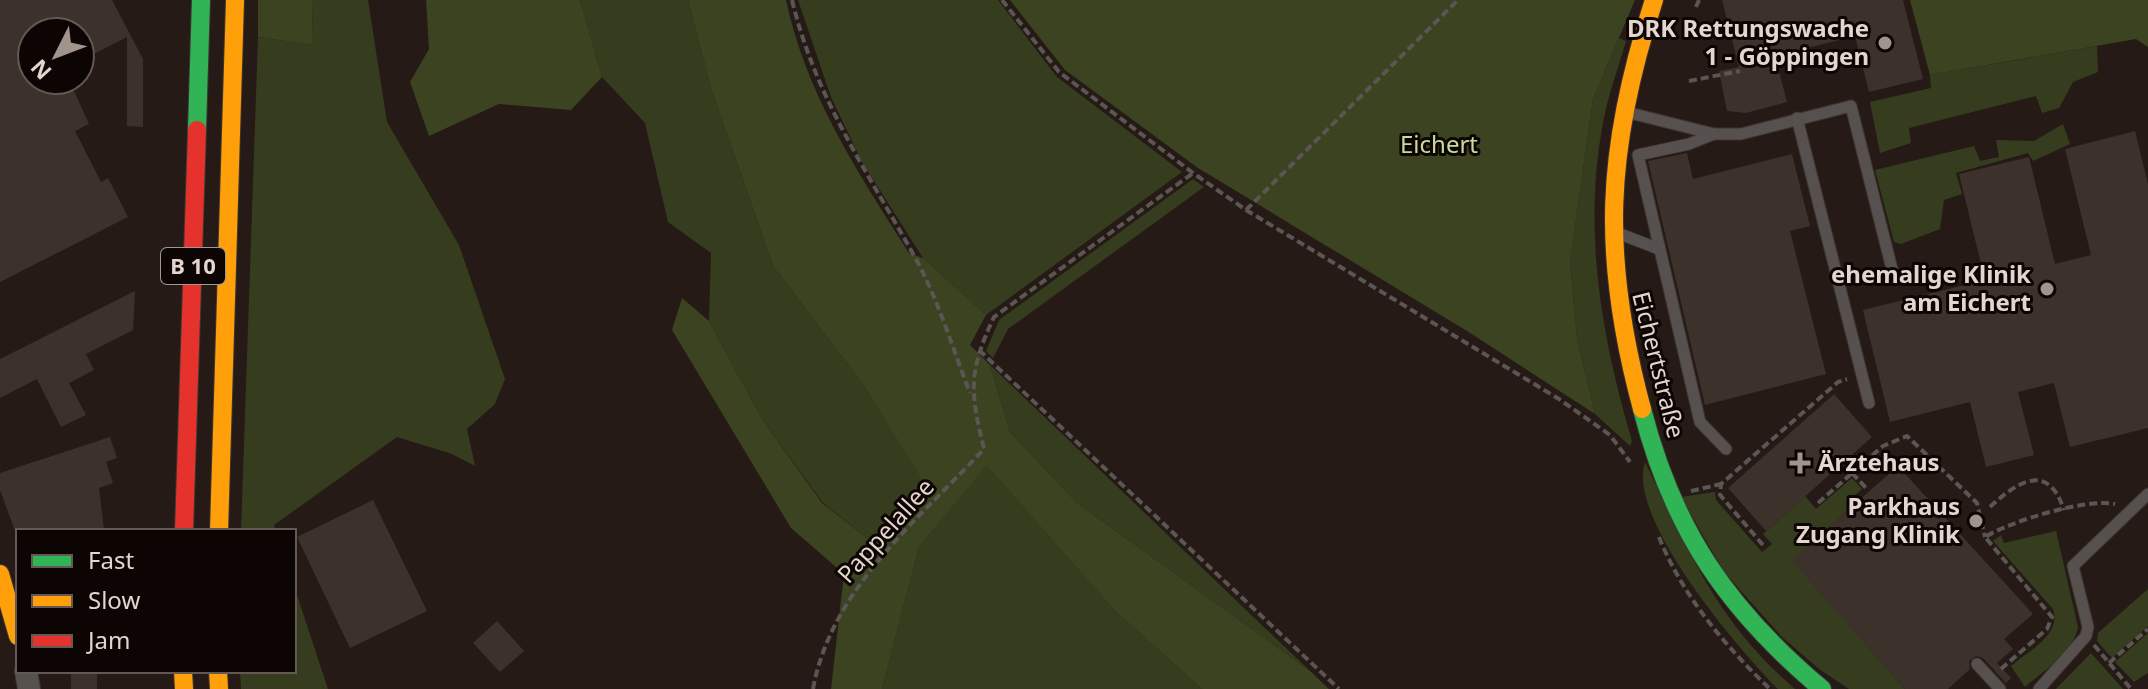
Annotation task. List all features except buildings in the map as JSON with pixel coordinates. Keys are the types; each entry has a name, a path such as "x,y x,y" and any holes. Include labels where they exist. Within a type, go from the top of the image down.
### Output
{"main road":[{"name":"B 10","path":"184,529 201,0"},
{"name":"B 10","path":"219,529 235,0"},
{"name":"Eichertstraße","path":"1654,0 1621,111 1609,230 1615,304 1627,361 1651,444 1683,526 1702,559 1752,625 1822,689"},
{"path":"0,574 16,629"}],"lane":[{"path":"1621,111 1714,134 1741,134 1851,106 1894,277"},
{"path":"1797,118 1869,403"},
{"path":"1714,134 1689,144 1638,155 1700,422 1726,449"},
{"path":"1609,230 1659,249"},
{"path":"2039,689 2086,636 2088,627 2073,566 2148,494"},
{"path":"1977,664 2000,689"}],"path":[{"path":"792,0 825,100 862,171 914,255 971,395"},
{"path":"1002,0 1059,72 1193,173 1246,210 1559,399 1610,435 1630,462"},
{"path":"1246,210 1458,0"},
{"path":"1696,7 1699,0"},
{"path":"1689,81 1740,71"},
{"path":"971,395 979,350 994,317 1193,173"},
{"path":"979,350 1339,689"},
{"path":"1703,490 1721,484 1838,382 1862,374"},
{"name":"Pappelallee","path":"813,689 818,658 857,584 984,449 971,395"},
{"path":"1818,503 1883,446 1907,436 1977,503 1985,537 2052,617 2047,629 1999,670"},
{"path":"1852,473 1868,490"},
{"path":"1990,507 2012,487 2030,480 2046,483 2058,493 2064,510"},
{"path":"1721,484 1720,495 1763,545"},
{"path":"1985,537 1998,529 2103,502 2131,508"},
{"path":"2109,663 2148,629"},
{"path":"2086,636 2131,689"}],"green space":[{"path":"258,0 312,0 313,45 258,37"},
{"path":"312,0 368,0 387,122 459,245 505,379 495,404 467,429 475,466 452,454 397,437 274,525 275,529 241,529 258,37 313,45"},
{"path":"426,0 580,0 602,77 571,110 499,104 429,136 410,82 429,49"},
{"path":"580,0 688,0 711,88 773,266 863,384 931,492 886,537 867,538 823,503 762,419 709,321 711,253 668,222 645,123 602,77"},
{"path":"688,0 786,0 806,68 820,100 853,163 909,253 923,258 986,315 970,345 990,365 1010,432 1077,503 1310,671 1329,689 1202,689 1114,610 987,465 919,547 882,689 831,689 844,574 791,528 672,330 682,298 709,321 762,419 822,503 867,538 886,537 930,492 863,384 773,266 711,88"},
{"path":"798,0 998,0 1057,77 1182,172 986,315 923,258 862,162 831,97"},
{"name":"Eichert","path":"1010,0 1635,0 1593,99 1570,263 1577,338 1595,414 1467,331 1198,168 1065,70"},
{"path":"1910,0 2148,0 2148,47 2136,39 1930,75"},
{"path":"1619,38 1626,41 1606,108 1598,159 1595,240 1604,321 1611,362 1632,441 1630,446 1595,414 1577,338 1570,263 1593,99"},
{"path":"2097,46 2098,72 2073,82 2059,108 2042,113 2036,96 1909,128 1911,143 1880,153 1870,102 1931,88 1930,75"},
{"path":"2063,124 2070,144 2033,161 2028,153 1956,173 1962,194 1944,200 1940,229 1901,244 1894,242 1875,170 1974,146 1980,161 1999,157 1996,140 2034,141"},
{"path":"1193,179 1204,187 1008,329 993,358 986,351 999,320"},
{"path":"990,365 1310,671 1077,503 1010,432"},
{"path":"1645,462 1707,584 1745,638 1795,689 1778,689 1738,645 1690,582 1652,516 1644,486"},
{"path":"987,464 1114,610 1202,689 882,689 919,547"},
{"path":"1852,478 1862,489 1846,503 1850,508 1792,560 1905,689 1849,689 1819,669 1782,637 1724,572 1681,497 1715,492 1716,500 1762,552 1772,544 1763,534 1805,496 1816,509"},
{"path":"2056,531 2078,627 2064,653 2025,687 2011,666 2048,635 2053,627 2053,609 1993,541 2001,535 2004,543"},
{"path":"2148,589 2148,626 2112,658 2097,641 2098,633"},
{"path":"296,592 328,689 241,689 240,673 296,673"},
{"path":"2148,633 2148,673 2134,682 2115,662"},
{"path":"2091,653 2123,689 2056,689"}],"traffic: fast":[{"path":"197,130 201,0"},
{"path":"1642,409 1670,493 1708,564 1758,629 1822,689"}],"traffic: slow":[{"path":"219,529 235,0"},
{"path":"1642,409 1620,302 1614,204 1626,106 1654,0"},
{"path":"0,574 16,629"},
{"path":"183,673 184,689"},
{"path":"218,673 219,689"}],"traffic: jam":[{"path":"184,529 197,130"}],"place":[{"name":"DRK Rettungswache 1 - Göppingen","path":"1885,43"},
{"name":"ehemalige Klinik am Eichert","path":"2047,289"},
{"name":"Ärztehaus","path":"1800,463"},
{"name":"Parkhaus Zugang Klinik","path":"1976,521"}]}
